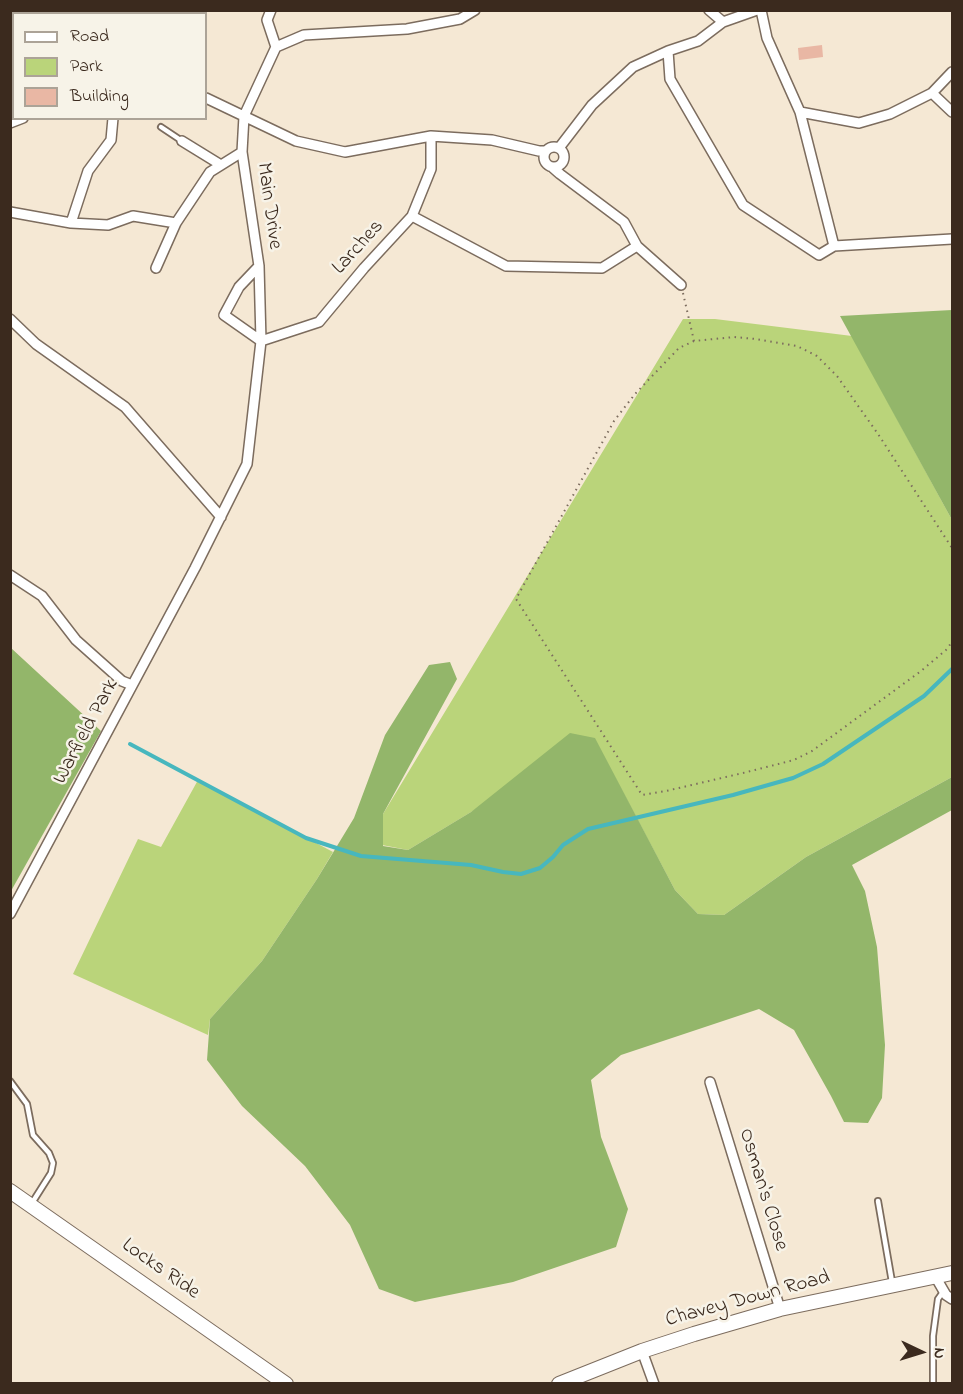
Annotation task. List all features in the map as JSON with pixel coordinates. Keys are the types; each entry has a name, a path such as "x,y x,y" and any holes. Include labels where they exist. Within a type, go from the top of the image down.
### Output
{"main road":[{"name":"Locks Ride","path":"10,1191 286,1383"},
{"name":"Chavey Down Road","path":"559,1383 694,1334 780,1309 952,1273"}],"street":[{"path":"271,10 267,20 276,47 304,35 407,29 460,19 474,11"},
{"path":"709,10 723,22"},
{"path":"559,148 592,105 633,67 668,51 698,41 723,22 754,11 800,112 834,246"},
{"name":"Main Drive","path":"195,568 247,464 261,341 259,266 242,152 244,116 276,47"},
{"path":"668,51 670,79 743,205 819,255 834,246 952,239"},
{"path":"800,112 859,123 890,114 932,93 952,72"},
{"path":"932,93 952,112"},
{"path":"207,98 296,141 345,152 431,136 492,140 543,153 552,147 559,148 564,156 558,168"},
{"path":"71,223 88,171 111,140 112,120"},
{"name":"Larches","path":"261,341 319,322 412,216 431,169 431,136"},
{"path":"182,141 221,165"},
{"path":"156,268 176,223 210,172 242,152"},
{"path":"543,153 546,163 558,168 624,222 637,246 681,285"},
{"path":"10,212 71,223 108,225 133,216 176,223"},
{"path":"412,216 506,266 602,268 637,246"},
{"path":"259,266 239,287 224,315 261,341"},
{"path":"10,319 36,344 125,407 221,516"},
{"name":"Warfield Park","path":"10,914 195,568"},
{"path":"10,574 42,596 76,640 122,681 132,685"},
{"name":"Osman's Close","path":"710,1082 780,1309"},
{"path":"935,1276 943,1292 952,1299"},
{"path":"642,1352 654,1383"}],"lane":[{"path":"161,127 182,141"},
{"path":"10,1081 27,1104 33,1135 49,1153 53,1163 51,1173 30,1205"},
{"path":"878,1201 892,1285"},
{"path":"933,1383 933,1336 938,1299 943,1292"}],"path":[{"path":"681,285 694,341"},
{"path":"952,548 844,385 817,356 797,346 756,339 734,337 694,341 679,348 614,421 516,599 642,795 794,760 812,751 921,671 952,642"}],"green space":[{"path":"952,310 952,520 840,316"},
{"path":"683,319 715,319 852,336 952,520 952,777 806,857 724,915 698,914 675,890 594,738 408,850 382,845 383,814"},
{"path":"11,648 101,731 11,891"},
{"path":"450,662 457,679 383,814 383,846 408,850 471,812 570,733 595,738 675,890 698,914 724,915 806,857 952,777 952,810 852,865 865,891 877,947 885,1045 882,1098 868,1123 844,1122 794,1030 759,1009 621,1055 591,1080 601,1137 628,1209 616,1247 513,1282 415,1302 379,1289 350,1225 305,1166 242,1106 207,1060 210,1019 262,961 317,879 354,818 385,735 429,665"},
{"path":"198,780 333,852 262,961 210,1019 208,1035 73,974 138,839 161,847"}],"building":[{"path":"822,45 823,57 799,60 798,48"}],"waterway":[{"path":"130,744 306,838 361,856 471,865 521,874 540,868 563,845 588,829 733,795 793,778 823,764 924,696 952,669"}]}
